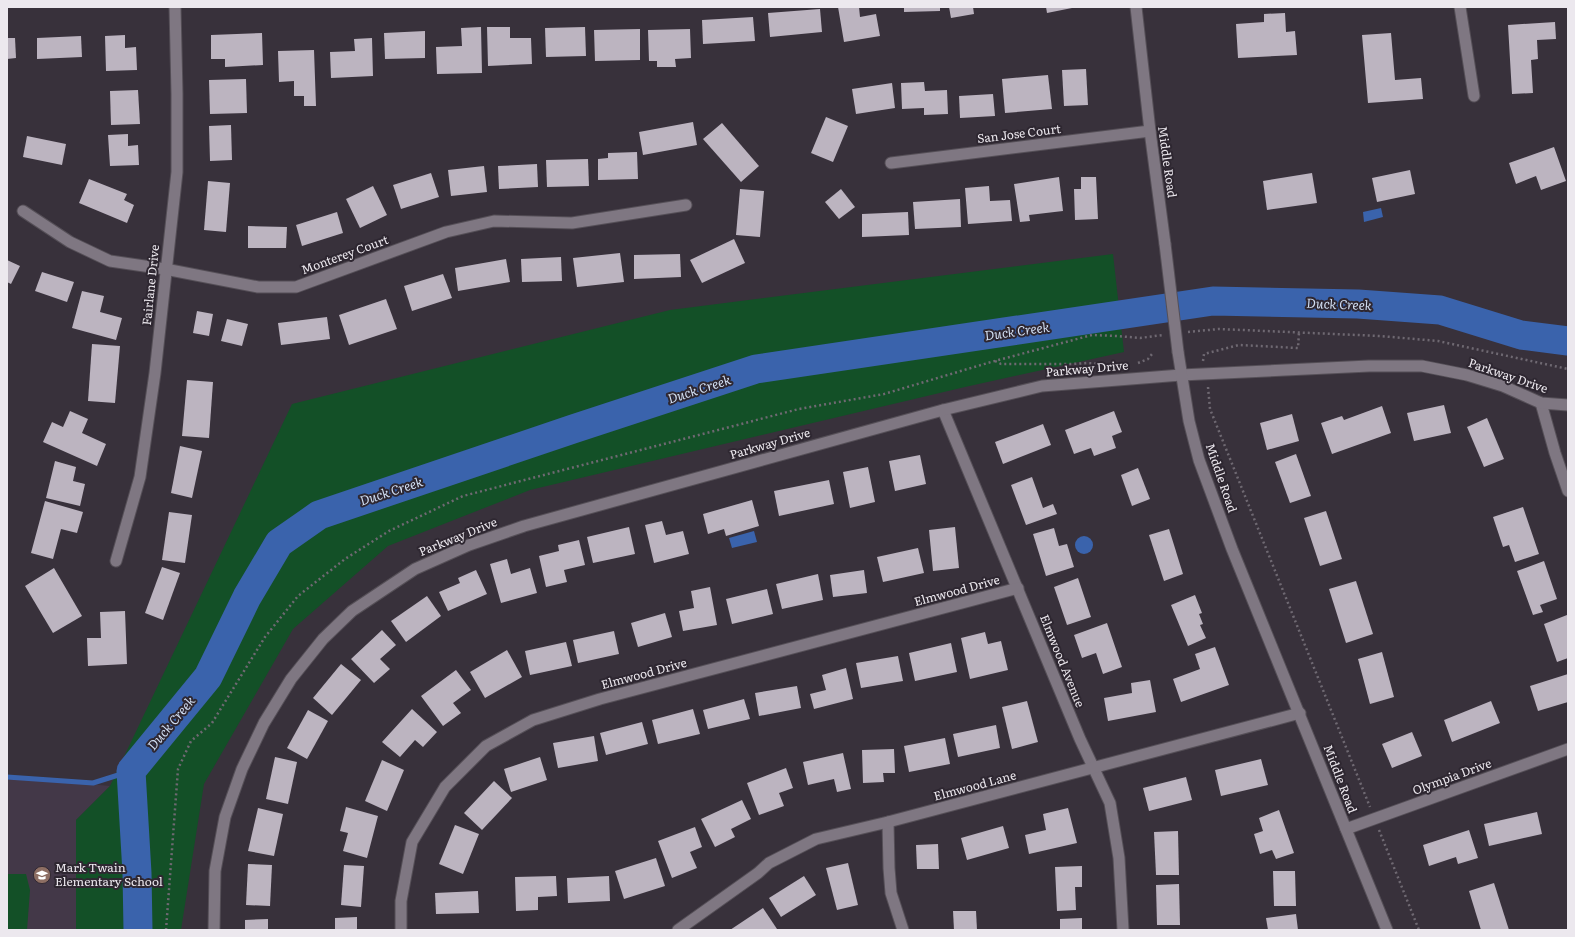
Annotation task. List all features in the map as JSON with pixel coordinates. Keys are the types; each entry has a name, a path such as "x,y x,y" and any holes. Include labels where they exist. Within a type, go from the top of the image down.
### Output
{"street":[{"name":"Fairlane Drive","path":"116,561 140,477 155,373 165,269 177,172 175,7"},
{"name":"Middle Road","path":"1136,7 1181,375 1189,421 1199,460 1232,549 1387,930"},
{"path":"1460,7 1474,96"},
{"name":"San Jose Court","path":"891,163 1150,131"},
{"name":"Monterey Court","path":"23,211 70,242 110,261 165,269 258,287 296,288 446,232 488,223 572,223 686,205"},
{"name":"Parkway Drive","path":"214,930 215,871 225,817 242,769 264,723 291,679 323,639 352,611 415,569 469,545 524,526 943,410 1042,386 1181,375 1368,366 1422,366 1467,375 1503,386 1541,403 1568,405"},
{"path":"1541,403 1555,453 1568,491"},
{"name":"Elmwood Avenue","path":"943,410 1080,739 1110,802 1119,858 1122,930"},
{"name":"Elmwood Drive","path":"401,930 401,901 412,842 445,787 486,746 533,720 600,699 1018,588"},
{"name":"Elmwood Lane","path":"678,930 752,878 769,863 816,839 888,822 1300,713"},
{"name":"Olympia Drive","path":"1346,829 1568,749"},
{"path":"888,822 891,893 903,930"}],"path":[{"path":"1186,333 1219,329 1380,336 1438,341 1568,369"},
{"path":"1203,358 1204,354 1239,345 1298,348 1299,332"},
{"path":"166,930 178,769 191,740 212,723 265,637 298,596 345,559 389,531 463,496 799,409 884,394 995,360 1092,335 1140,338 1171,334"},
{"path":"1134,364 1148,359 1152,354"},
{"path":"995,360 1001,364 1087,363 1122,366"},
{"path":"1207,384 1210,409 1370,807"},
{"path":"1381,835 1419,930"}],"shaded area":[{"name":"Mark Twain Elementary School","path":"7,776 110,786 76,820 76,930 7,930"}],"green space":[{"path":"1113,254 1124,352 965,387 530,490 388,546 293,629 204,784 181,930 76,930 76,820 110,786 292,404 670,310"},
{"path":"7,874 26,874 30,890 27,930 7,930"}],"water":[{"path":"1381,208 1383,217 1364,222 1363,212"},
{"path":"754,531 757,542 732,548 729,538"},
{"path":"1084,536 1090,539 1093,545 1090,551 1084,554 1078,551 1075,545 1078,539"}],"building":[{"path":"838,7 859,7 860,17 876,14 880,36 844,42"},
{"path":"904,7 940,7 940,11 904,12"},
{"path":"949,7 973,7 974,14 951,18"},
{"path":"1046,7 1072,7 1072,8 1047,13"},
{"path":"820,9 822,32 770,37 768,13"},
{"path":"1285,13 1286,32 1295,31 1297,55 1238,58 1236,24 1264,22 1264,14"},
{"path":"753,17 755,41 703,44 702,20"},
{"path":"1555,22 1556,39 1537,40 1538,59 1531,60 1533,93 1512,94 1508,25"},
{"path":"481,27 482,73 437,74 436,47 462,46 461,28"},
{"path":"487,27 510,27 510,38 531,38 532,64 488,66"},
{"path":"585,27 586,56 546,57 545,28"},
{"path":"640,29 640,60 595,61 594,30"},
{"path":"690,29 691,58 675,59 676,67 657,67 657,61 649,61 648,30"},
{"path":"425,31 425,58 385,59 384,33"},
{"path":"262,33 263,65 225,67 225,59 211,59 211,35"},
{"path":"1391,33 1395,80 1421,78 1423,99 1368,103 1362,35"},
{"path":"125,35 125,48 136,47 137,70 106,71 105,36"},
{"path":"81,36 82,57 37,59 37,38"},
{"path":"7,38 15,38 16,58 7,59"},
{"path":"372,38 373,76 331,78 330,52 355,51 354,39"},
{"path":"314,50 316,106 304,106 304,96 294,96 294,81 279,82 278,51"},
{"path":"1086,69 1088,105 1064,106 1062,70"},
{"path":"1048,75 1052,109 1005,113 1002,79"},
{"path":"246,79 247,113 210,114 209,80"},
{"path":"924,82 925,91 947,90 948,114 924,115 924,108 902,109 901,83"},
{"path":"892,83 895,108 856,114 852,89"},
{"path":"138,90 140,124 111,125 110,91"},
{"path":"993,94 995,116 960,118 959,96"},
{"path":"826,117 848,126 833,162 811,153"},
{"path":"693,122 697,145 643,155 639,132"},
{"path":"722,123 759,166 741,182 703,139"},
{"path":"231,125 232,160 210,161 209,126"},
{"path":"128,134 128,146 138,145 139,165 110,166 108,135"},
{"path":"27,136 66,144 62,165 23,157"},
{"path":"1554,147 1566,181 1541,190 1536,176 1516,184 1509,163"},
{"path":"637,152 638,179 598,180 598,159 608,158 608,153"},
{"path":"588,159 589,186 547,187 546,160"},
{"path":"537,164 538,187 499,189 498,166"},
{"path":"484,166 487,192 451,196 448,170"},
{"path":"1410,170 1415,194 1377,202 1372,178"},
{"path":"431,173 439,197 401,209 393,185"},
{"path":"1312,173 1317,203 1267,210 1263,181"},
{"path":"1059,177 1063,211 1029,215 1030,221 1020,222 1014,184"},
{"path":"1081,177 1096,177 1098,219 1075,220 1074,189 1081,189"},
{"path":"89,179 127,194 124,200 134,205 127,223 79,203"},
{"path":"208,181 230,183 226,232 204,230"},
{"path":"373,186 387,215 360,228 346,199"},
{"path":"989,186 990,201 1010,200 1012,221 968,224 965,188"},
{"path":"740,189 764,191 760,237 736,235"},
{"path":"841,189 855,207 839,219 825,202"},
{"path":"960,199 961,227 915,229 913,202"},
{"path":"337,212 343,233 302,246 296,225"},
{"path":"908,212 909,235 862,237 862,214"},
{"path":"248,226 287,227 286,248 248,248"},
{"path":"734,239 745,263 702,283 690,260"},
{"path":"620,253 624,282 577,287 573,258"},
{"path":"680,254 681,277 634,279 634,255"},
{"path":"561,257 562,281 522,282 521,259"},
{"path":"506,259 510,282 458,291 455,268"},
{"path":"7,260 20,266 11,284 7,282"},
{"path":"42,272 74,282 67,302 35,291"},
{"path":"443,274 452,298 412,311 404,286"},
{"path":"82,291 104,296 100,312 122,318 116,340 72,328"},
{"path":"386,299 397,329 349,345 339,315"},
{"path":"197,311 213,314 209,336 193,333"},
{"path":"327,317 330,339 281,345 278,323"},
{"path":"227,319 248,324 242,346 221,341"},
{"path":"92,344 120,346 115,403 88,401"},
{"path":"187,380 213,382 209,438 182,436"},
{"path":"1444,405 1451,433 1414,441 1407,413"},
{"path":"1382,406 1391,433 1332,454 1321,423 1342,416 1344,420"},
{"path":"70,411 88,419 82,433 106,444 97,466 43,442 52,422 63,427"},
{"path":"1114,411 1122,432 1112,436 1116,448 1094,456 1091,448 1074,454 1065,430"},
{"path":"1292,414 1299,441 1267,450 1260,423"},
{"path":"1487,418 1504,459 1484,467 1467,427"},
{"path":"1043,424 1051,445 1003,464 995,442"},
{"path":"180,446 202,451 192,498 171,493"},
{"path":"1296,454 1311,496 1290,503 1275,462"},
{"path":"920,455 926,484 895,491 889,461"},
{"path":"55,461 76,467 73,481 85,484 80,506 46,498"},
{"path":"868,467 875,502 850,508 843,472"},
{"path":"1138,468 1150,499 1132,506 1121,475"},
{"path":"1032,477 1043,508 1053,504 1057,514 1026,525 1011,485"},
{"path":"829,480 834,504 779,516 774,491"},
{"path":"752,500 759,526 726,536 724,529 708,534 703,514"},
{"path":"45,501 83,512 77,533 61,529 53,559 31,553"},
{"path":"1523,507 1539,554 1515,562 1509,545 1503,547 1493,517"},
{"path":"1326,511 1342,559 1320,566 1304,518"},
{"path":"169,512 192,515 185,563 162,560"},
{"path":"662,521 666,535 683,531 689,554 654,563 645,525"},
{"path":"629,527 635,554 593,563 587,537"},
{"path":"955,527 959,568 933,571 929,530"},
{"path":"1054,528 1059,546 1067,544 1074,567 1046,576 1033,534"},
{"path":"1169,529 1183,574 1164,581 1149,535"},
{"path":"579,540 585,565 564,570 567,582 546,587 539,556 559,551 558,545"},
{"path":"918,548 924,573 883,582 877,557"},
{"path":"507,559 511,574 530,568 537,593 501,603 490,564"},
{"path":"1544,561 1557,599 1540,605 1543,612 1533,615 1517,571"},
{"path":"162,567 180,573 163,620 145,613"},
{"path":"54,568 82,616 53,633 25,586"},
{"path":"476,570 487,594 448,611 439,592 460,583 458,578"},
{"path":"864,570 867,593 833,597 830,575"},
{"path":"818,574 823,600 782,609 776,584"},
{"path":"1078,578 1091,617 1067,625 1054,587"},
{"path":"1356,581 1373,634 1346,643 1329,589"},
{"path":"710,587 717,625 683,631 679,611 694,608 691,591"},
{"path":"767,589 773,614 732,624 726,599"},
{"path":"1195,595 1202,613 1199,614 1203,624 1200,625 1206,638 1188,646 1171,605"},
{"path":"427,596 441,616 406,642 391,621"},
{"path":"125,611 127,664 88,666 87,638 101,638 100,612"},
{"path":"665,613 672,637 638,647 631,623"},
{"path":"1567,615 1568,658 1557,662 1544,624"},
{"path":"1107,623 1122,667 1103,674 1096,653 1082,658 1074,635"},
{"path":"382,630 396,645 380,659 390,669 374,683 351,659"},
{"path":"614,631 619,654 578,663 573,640"},
{"path":"985,632 988,644 1001,641 1008,670 970,679 961,638"},
{"path":"566,642 572,666 530,675 525,651"},
{"path":"951,643 957,672 915,681 909,653"},
{"path":"1215,647 1229,685 1181,702 1173,679 1200,669 1195,654"},
{"path":"507,650 522,677 485,698 470,672"},
{"path":"1382,652 1394,697 1370,704 1358,659"},
{"path":"898,656 903,681 861,688 856,663"},
{"path":"341,664 361,680 332,715 313,698"},
{"path":"846,668 853,699 814,709 810,694 826,690 822,675"},
{"path":"456,670 471,690 453,703 461,713 443,726 421,696"},
{"path":"1568,674 1568,702 1538,711 1530,686"},
{"path":"1150,680 1156,712 1108,721 1104,698 1132,693 1131,683"},
{"path":"797,686 801,708 759,716 755,693"},
{"path":"744,699 750,719 708,729 703,710"},
{"path":"1027,701 1038,742 1012,749 1002,707"},
{"path":"1491,701 1500,723 1452,742 1444,720"},
{"path":"412,709 437,732 423,747 415,740 400,757 382,742"},
{"path":"693,709 700,734 658,744 652,720"},
{"path":"308,710 328,721 307,759 287,748"},
{"path":"642,722 648,744 606,755 600,733"},
{"path":"996,725 1000,748 958,757 953,734"},
{"path":"1412,732 1422,756 1392,768 1382,744"},
{"path":"594,736 598,761 558,768 553,743"},
{"path":"945,738 950,764 909,772 904,746"},
{"path":"894,749 895,773 883,773 884,782 863,783 862,750"},
{"path":"843,753 851,789 837,792 834,779 808,785 803,762"},
{"path":"275,757 297,762 288,804 266,799"},
{"path":"540,757 547,780 511,792 504,769"},
{"path":"1261,759 1268,785 1221,796 1215,770"},
{"path":"382,760 404,770 387,811 365,801"},
{"path":"786,768 793,788 779,793 784,806 759,815 747,783"},
{"path":"1186,777 1192,800 1149,811 1143,788"},
{"path":"494,781 512,798 482,830 464,813"},
{"path":"742,800 751,819 731,829 735,837 715,847 701,819"},
{"path":"346,807 378,816 367,858 343,851 348,833 340,831"},
{"path":"258,808 283,814 274,856 248,851"},
{"path":"1068,808 1077,843 1029,854 1025,835 1046,830 1043,814"},
{"path":"1279,810 1294,853 1276,859 1272,850 1260,854 1254,834 1263,831 1259,818"},
{"path":"1537,812 1542,834 1489,846 1484,824"},
{"path":"455,825 479,834 463,874 439,864"},
{"path":"1003,826 1009,848 967,860 961,838"},
{"path":"695,827 702,847 690,852 697,868 672,878 658,841"},
{"path":"1469,830 1478,858 1458,864 1456,857 1429,866 1423,845"},
{"path":"1178,831 1179,875 1156,875 1154,832"},
{"path":"938,844 939,869 917,869 916,845"},
{"path":"656,858 665,886 624,899 615,871"},
{"path":"848,863 858,905 837,910 826,868"},
{"path":"248,864 272,865 270,906 246,905"},
{"path":"344,865 364,866 361,907 341,905"},
{"path":"1082,866 1082,887 1075,887 1076,910 1057,911 1055,867"},
{"path":"1273,871 1295,871 1296,906 1274,906"},
{"path":"556,876 557,896 538,897 538,910 516,911 515,877"},
{"path":"609,876 610,901 568,903 567,878"},
{"path":"804,876 816,895 781,917 769,898"},
{"path":"1494,883 1509,930 1481,930 1469,891"},
{"path":"1179,884 1180,925 1157,925 1156,885"},
{"path":"478,891 479,913 436,914 435,893"},
{"path":"763,908 777,929 776,930 730,930"},
{"path":"953,911 976,911 977,930 954,930"},
{"path":"1296,914 1298,930 1268,930 1266,918"},
{"path":"357,917 357,930 335,930 335,918"},
{"path":"1082,918 1082,930 1060,930 1060,919"},
{"path":"268,919 268,930 245,930 245,920"}],"waterway":[{"name":"Duck Creek","path":"138,930 137,873 131,771 208,677 247,597 279,543 319,515 756,369 1213,301 1358,304 1440,310 1521,335 1568,341"},
{"path":"7,777 93,783 131,771"}],"place":[{"name":"Mark Twain Elementary School","path":"42,875"}]}
